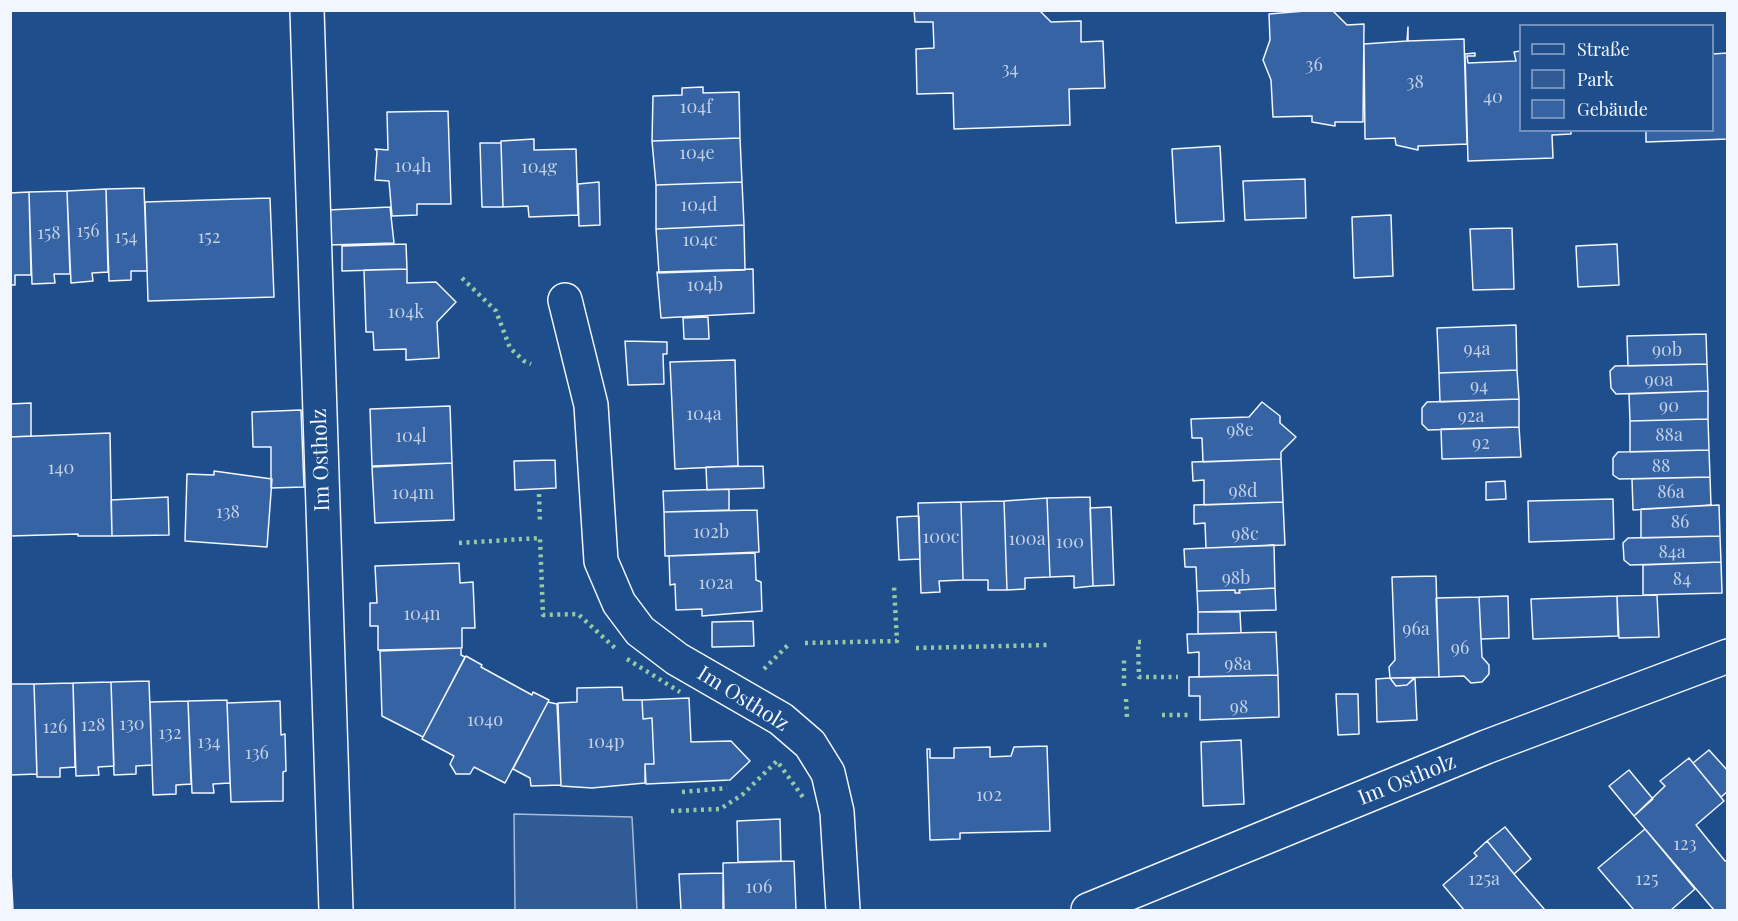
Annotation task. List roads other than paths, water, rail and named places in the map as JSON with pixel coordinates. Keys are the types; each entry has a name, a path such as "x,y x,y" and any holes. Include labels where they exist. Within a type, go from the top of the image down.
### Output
{"street":[{"name":"Im Ostholz","path":"307,10 336,910"},
{"name":"Im Ostholz","path":"565,300 591,405 601,561 619,603 640,631 677,659 781,719 810,744 828,773 837,812 843,910"},
{"name":"Im Ostholz","path":"1088,910 1486,747 1728,656"}]}
